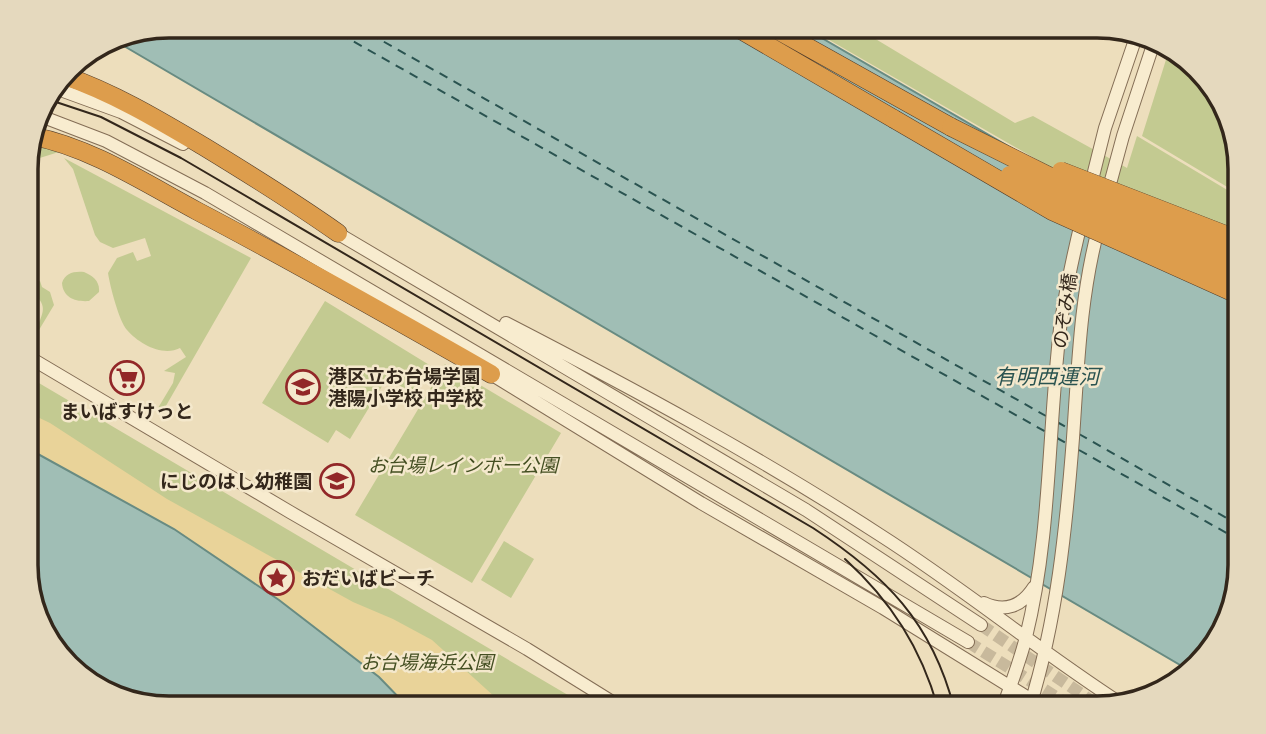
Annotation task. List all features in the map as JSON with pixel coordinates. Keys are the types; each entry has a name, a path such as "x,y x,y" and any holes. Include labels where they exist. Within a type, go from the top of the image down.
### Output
{"highway":[{"path":"755,38 1052,211 1227,290"},
{"path":"792,38 951,127 1087,195 1227,254"},
{"path":"74,80 106,92 175,130 285,196 338,233"},
{"path":"894,119 1057,198 1227,272"},
{"path":"951,127 1227,235"},
{"path":"42,139 74,148 129,175 341,288 491,374"}],"street":[{"name":"のぞみ橋","path":"1008,695 1026,639 1029,604 1036,585 1069,268 1105,128 1134,44"},
{"name":"のぞみ橋","path":"1036,695 1053,620 1064,533 1084,302 1096,238 1123,136 1151,51"},
{"path":"65,92 151,126 539,346 717,435 821,497 968,595 1046,654 1107,695"},
{"path":"49,120 82,131 133,155 205,193 335,270 515,382 701,503 883,608 1020,695"},
{"path":"335,270 491,374 515,382 761,520 968,642"},
{"path":"539,346 806,510 981,625"},
{"path":"38,363 602,696"},
{"path":"968,595 998,607 1029,604"}],"green space":[{"path":"826,38 874,38 1015,123 1033,116 1127,168 1137,136 1227,190 1227,269"},
{"path":"1166,59 1195,83 1214,112 1225,144 1227,187 1142,136"},
{"path":"41,145 62,151 39,158"},
{"path":"64,158 251,258 163,411 158,408 173,383 175,373 164,371 186,357 180,348 166,351 152,348 127,330 118,311 108,273 117,258 133,252 137,261 151,256 145,238 113,248 100,242 95,235 73,169"},
{"path":"84,272 95,279 99,292 89,301 79,301 68,296 62,283 70,273"},
{"path":"38,282 50,292 54,305 38,332 43,307 38,298"},
{"path":"325,301 431,366 414,394 387,378 350,439 336,430 328,443 262,403"},
{"name":"お台場レインボー公園","path":"445,364 561,433 472,583 355,515"},
{"name":"お台場海浜公園","path":"38,382 569,696 397,696 379,677 279,600 174,529 38,454"},
{"path":"504,541 534,559 511,598 481,580"}],"sand":[{"name":"おだいばビーチ","path":"38,417 167,499 353,602 432,640 493,696 397,696 379,677 279,600 174,529 38,454"}],"water":[{"name":"有明西運河","path":"822,38 1227,273 1225,590 1210,630 1195,651 1180,665 125,46 161,39"},
{"path":"38,454 174,529 279,600 379,677 397,696 170,696 136,691 104,678 71,651 52,622 43,598 38,564"}],"ferry route":[{"path":"349,39 1046,432"},
{"path":"379,39 1046,416"},
{"path":"1057,422 1068,428"},
{"path":"1079,434 1227,518"},
{"path":"1057,438 1068,444"},
{"path":"1079,450 1227,533"}],"tunnel":[{"path":"981,625 1083,695"},
{"path":"968,642 1053,695"}],"tram line":[{"path":"57,102 101,117 181,158 813,528 862,564 902,603 933,650 950,695"},
{"path":"845,559 877,592 902,627 923,665 934,695"}],"place":[{"name":"まいばすけっと","path":"127,378"},
{"name":"港区立お台場学園 港陽小学校 中学校","path":"303,387"},
{"name":"にじのはし幼稚園","path":"337,481"},
{"name":"おだいばビーチ","path":"277,578"}]}
